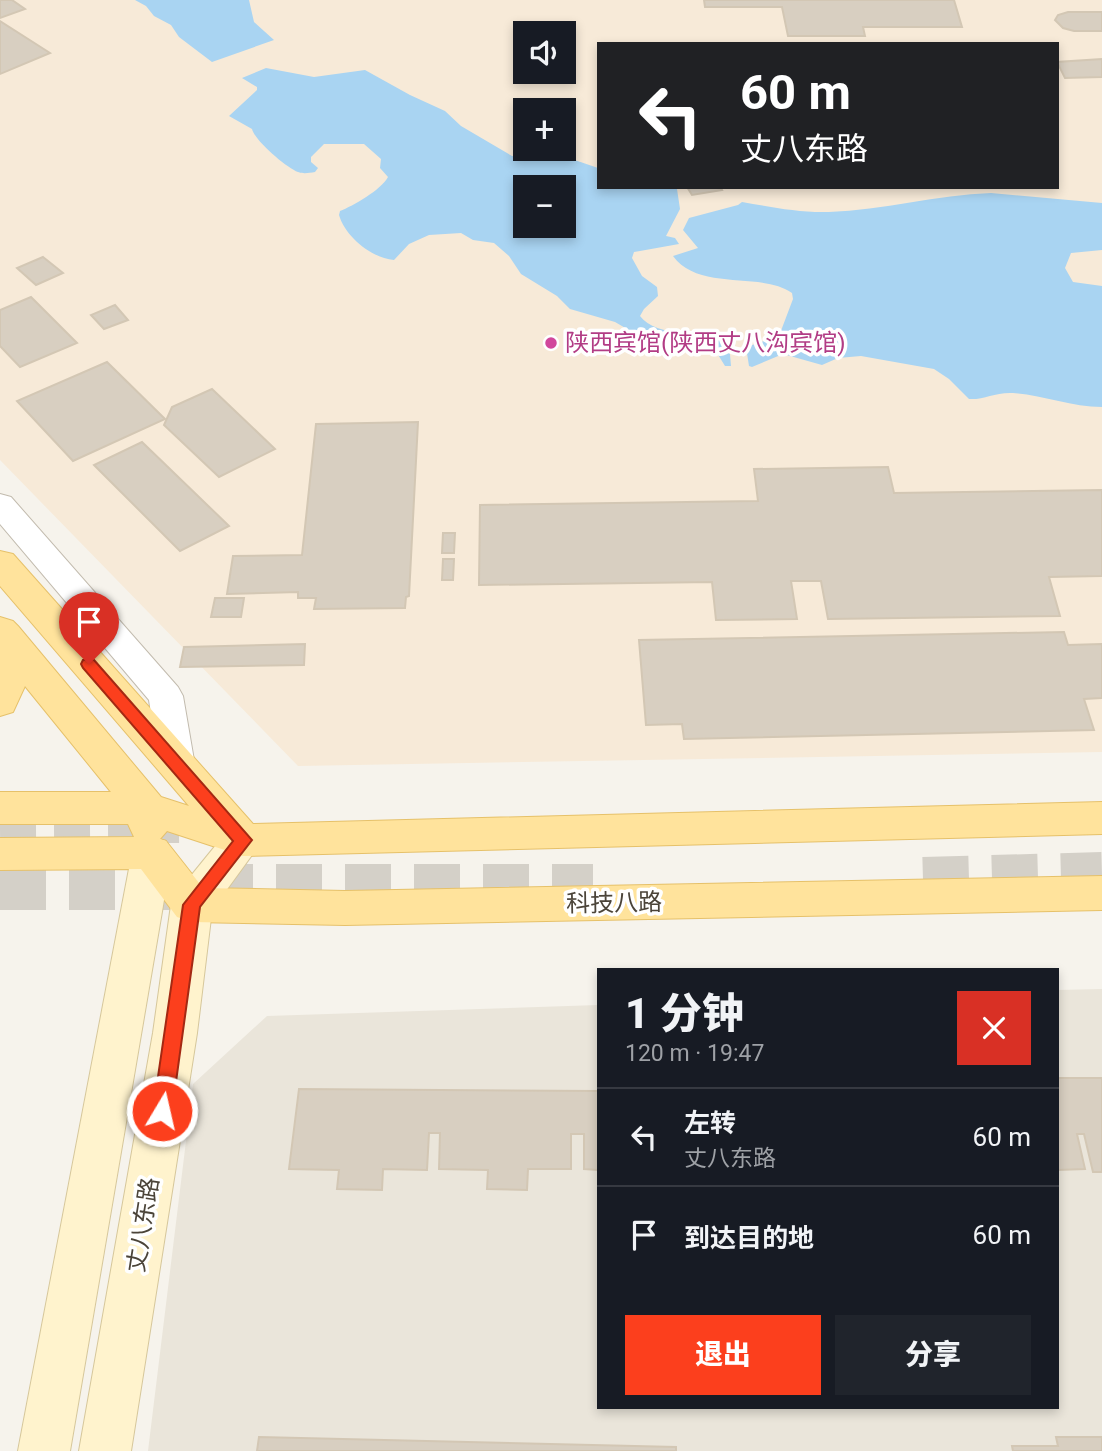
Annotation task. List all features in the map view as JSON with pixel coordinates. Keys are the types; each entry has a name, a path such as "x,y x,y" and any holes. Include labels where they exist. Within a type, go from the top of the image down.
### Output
{"main road":[{"path":"0,564 243,840"},
{"path":"0,702 7,685 10,664 2,633"},
{"path":"2,633 147,808 152,853 192,905"},
{"path":"0,808 147,808 243,840 1102,818"},
{"path":"0,854 152,853"},
{"name":"科技八路","path":"192,905 359,908 1102,893"}],"street":[{"path":"0,504 166,695 177,766"},
{"path":"192,905 243,840"},
{"path":"44,1451 152,853"},
{"name":"丈八东路","path":"106,1451 176,1032 192,905"}],"shaded area":[{"name":"陕西宾馆(陕西丈八沟宾馆)","path":"0,0 1102,0 1102,752 298,766 0,460"},
{"path":"1102,989 1102,1451 148,1451 193,1084 267,1016 597,1005 597,1409 1059,1409 1059,990"}],"water":[{"path":"135,0 249,0 254,22 274,40 212,62 179,37 171,25 154,16 146,6"},
{"path":"266,68 314,77 365,70 445,111 461,126 513,156 513,161 576,160 597,168 597,189 677,189 680,209 666,236 675,238 679,244 634,252 632,258 642,276 657,287 658,296 640,316 658,328 729,343 731,366 725,366 717,353 660,337 634,333 615,322 570,309 557,296 521,274 509,256 494,243 473,240 461,233 429,235 409,244 394,260 368,250 347,231 339,215 340,211 366,197 388,177 380,168 381,159 364,144 324,144 311,157 311,162 318,168 315,172 302,173 293,169 265,147 252,129 229,116 257,87 242,78"},
{"path":"991,193 1102,203 1102,250 1071,253 1065,268 1073,282 1102,286 1102,407 1013,393 969,399 949,379 934,369 861,356 838,358 822,365 783,354 749,366 746,347 779,336 793,299 792,293 764,283 698,274 684,267 673,256 698,248 683,230 689,218 742,202 796,211 829,212"}],"building":[{"path":"0,0 12,0 25,9 0,18"},
{"path":"704,0 954,0 962,27 863,27 865,36 788,36 782,7 705,7"},
{"path":"1068,12 1102,12 1102,31 1074,31 1063,28 1055,20 1058,15"},
{"path":"0,21 50,53 0,74"},
{"path":"1102,59 1102,77 1065,78 1059,62"},
{"path":"688,189 722,190 692,195"},
{"path":"43,257 63,273 36,285 17,268"},
{"path":"31,297 77,343 20,367 0,346 0,310"},
{"path":"115,305 128,320 104,329 91,315"},
{"path":"107,362 165,419 73,461 17,401"},
{"path":"212,389 275,449 219,477 164,425 172,407"},
{"path":"418,422 409,596 406,597 405,608 314,609 316,598 298,598 298,592 227,594 233,556 302,555 316,424"},
{"path":"142,442 229,526 180,551 94,465"},
{"path":"888,467 894,493 1102,490 1102,576 1049,577 1060,616 828,619 821,581 791,581 797,619 716,620 712,582 479,585 480,505 758,501 754,469"},
{"path":"443,533 455,533 454,553 442,553"},
{"path":"443,559 454,559 453,580 442,580"},
{"path":"215,598 244,598 241,617 211,617"},
{"path":"1064,632 1068,645 1102,644 1102,698 1084,699 1094,730 684,739 682,724 646,725 639,640"},
{"path":"305,644 304,665 180,667 184,647"},
{"path":"1059,1078 1102,1078 1102,1172 1093,1172 1084,1134 1077,1134 1085,1169 1059,1170"},
{"path":"299,1089 597,1091 597,1170 584,1169 584,1134 571,1134 571,1169 528,1169 527,1190 487,1189 488,1170 439,1169 440,1133 429,1133 427,1170 383,1169 382,1190 337,1189 339,1170 289,1169"},
{"path":"259,1437 676,1447 676,1451 257,1451"},
{"path":"1056,1437 1102,1437 1102,1451 1013,1451 1012,1446 1058,1446"}],"tunnel":[{"path":"0,826 179,825"},
{"path":"923,880 1102,875"},
{"path":"0,887 593,887"}],"place":[{"name":"陕西宾馆(陕西丈八沟宾馆)","path":"551,343"}],"route":[{"path":"89,664 243,840 192,905 176,1032 162,1111"}]}
